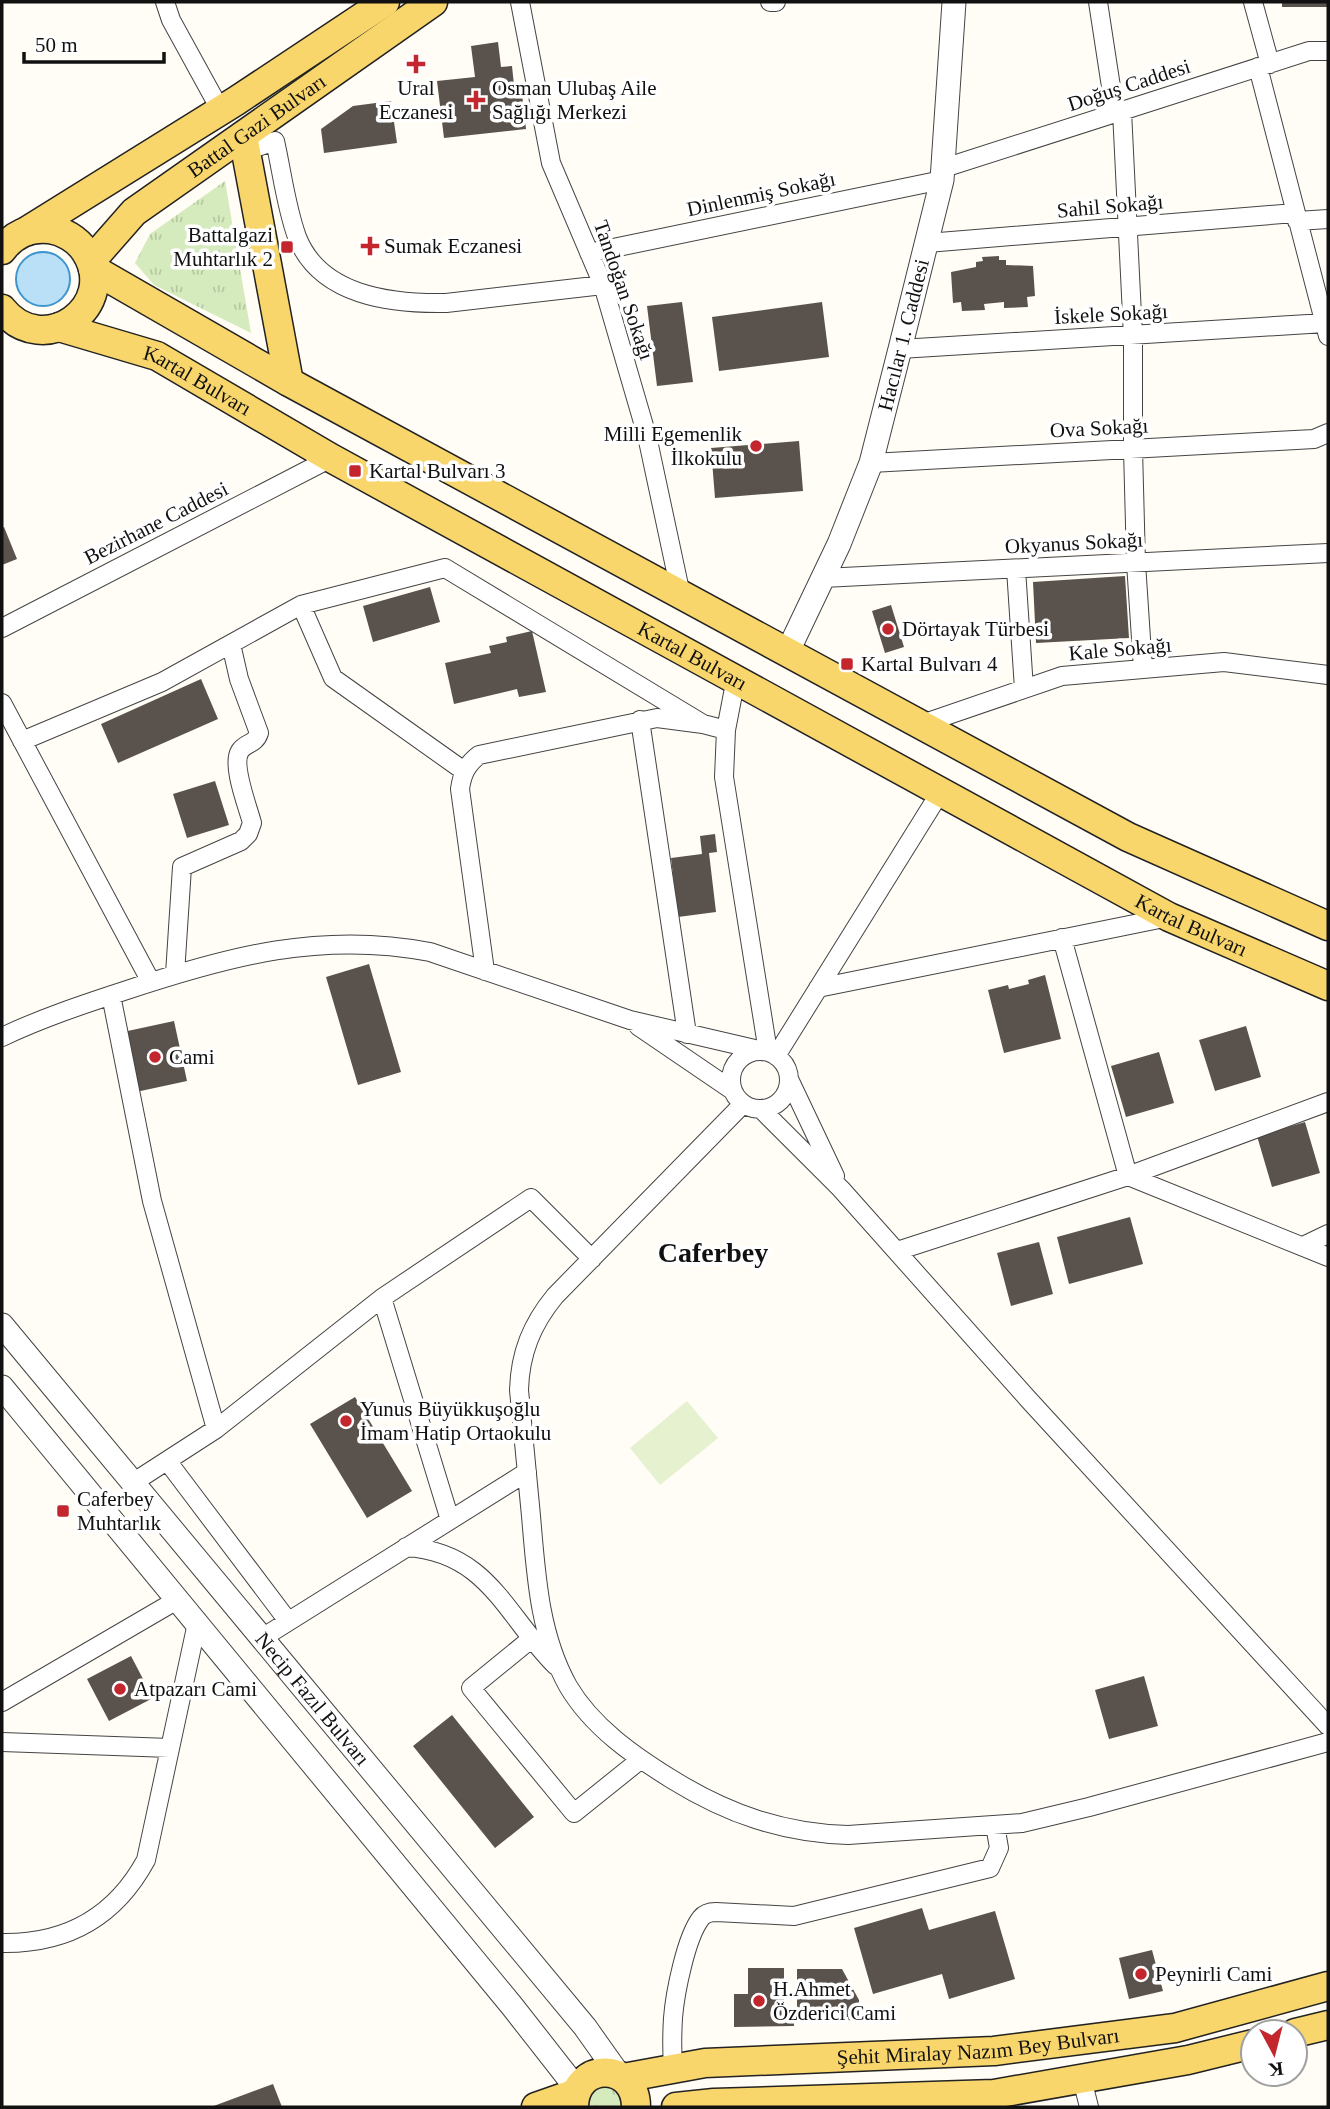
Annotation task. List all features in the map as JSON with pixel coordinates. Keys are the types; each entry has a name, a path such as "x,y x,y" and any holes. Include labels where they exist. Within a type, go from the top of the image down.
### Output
{"main road":[{"name":"Battal Gazi Bulvarı","path":"11,241 220,111 385,2"},
{"name":"Battal Gazi Bulvarı","path":"92,265 134,212 244,144 433,2"},
{"path":"244,144 289,382"},
{"name":"Kartal Bulvarı","path":"11,241 39,228 63,233 83,247 92,265 289,382 1128,837 1327,923"},
{"path":"59,327 80,315 87,305 92,294 92,265"},
{"name":"Kartal Bulvarı","path":"9,322 34,330 59,327 157,356 331,458 1169,917 1328,986"},
{"name":"Şehit Miralay Nazım Bey Bulvarı","path":"576,2096 591,2075 610,2072 621,2077 705,2063 994,2051 1162,2030 1328,1986"},
{"path":"1309,2030 1328,2025"},
{"name":"Şehit Miralay Nazım Bey Bulvarı","path":"676,2107 995,2094 1188,2060 1239,2047"},
{"path":"621,2077 633,2089 636,2107"},
{"path":"536,2107 576,2096"}],"street":[{"path":"165,2 171,20 220,111"},
{"name":"Tandoğan Sokağı","path":"520,2 551,163 603,285 647,436 681,595"},
{"path":"770,2 776,2"},
{"name":"Hacılar 1. Caddesi","path":"787,653 839,544 871,463 943,174 954,2"},
{"path":"1098,2 1119,112 1128,227 1133,336 1136,562 1143,669"},
{"path":"1253,2 1296,217 1326,330"},
{"name":"Doğuş Caddesi","path":"943,174 1119,112 1309,51 1328,51"},
{"path":"244,144 275,141 297,236 317,268 337,284 382,298 425,303 446,303 603,285"},
{"name":"Dinlenmiş Sokağı","path":"589,253 943,174"},
{"name":"Sahil Sokağı","path":"927,243 1128,227 1296,217 1328,219"},
{"name":"İskele Sokağı","path":"900,349 1133,336 1326,330"},
{"name":"Ova Sokağı","path":"871,463 1314,439 1328,433"},
{"name":"Bezirhane Caddesi","path":"2,628 331,458"},
{"name":"Okyanus Sokağı","path":"823,578 1328,553"},
{"path":"22,740 162,682 301,605 445,568 703,724"},
{"path":"1016,569 1024,689"},
{"path":"301,605 333,678 464,771"},
{"path":"175,974 182,867 241,841 251,829 252,823 236,763 239,752 248,744 254,743 259,733 239,679 231,644"},
{"name":"Kale Sokağı","path":"922,724 1062,676 1224,662 1328,675"},
{"path":"736,678 726,730 726,798 767,1053"},
{"path":"2,703 151,982"},
{"path":"485,971 461,798 464,771 479,755 657,718 726,730"},
{"path":"640,720 687,1034"},
{"path":"767,1053 818,988 941,791"},
{"path":"818,988 1169,917"},
{"path":"1062,938 1128,1176"},
{"path":"2,1037 75,1007 175,974 260,953 314,945 355,943 430,952 630,1020 767,1053 787,1070 841,1189"},
{"path":"111,995 152,1201 216,1429"},
{"path":"630,1020 737,1097 761,1109 841,1189 1028,1399 1328,1726"},
{"path":"737,1097 730,1081 735,1063 749,1052 767,1053"},
{"path":"761,1109 778,1103 784,1096 789,1079"},
{"path":"737,1097 546,1307 526,1346 519,1390 538,1594 560,1670 579,1702 593,1718 640,1760 715,1805 762,1823 797,1831 848,1835 1022,1823 1328,1742"},
{"path":"897,1251 1128,1176 1328,1102"},
{"path":"1128,1176 1328,1257"},
{"path":"134,1482 216,1429 382,1298 531,1198 593,1258"},
{"path":"1303,1246 1328,1234"},
{"path":"382,1298 450,1520"},
{"name":"Necip Fazıl Bulvarı","path":"2,1325 585,2027 621,2077"},
{"name":"Necip Fazıl Bulvarı","path":"2,1387 512,2006 576,2096"},
{"path":"168,1462 288,1621"},
{"path":"262,1638 527,1472"},
{"path":"406,1547 453,1557 474,1570 495,1591 531,1639 560,1670"},
{"path":"2,1702 177,1600"},
{"path":"2,1943 39,1941 72,1931 104,1912 129,1888 146,1860 197,1623"},
{"path":"531,1639 471,1688 574,1813 640,1760"},
{"path":"2,1742 170,1748"},
{"path":"673,2067 677,1992 689,1946 698,1923 706,1914 716,1912 794,1916 990,1868 999,1848 995,1825"},
{"path":"1082,2079 1089,2107"}],"green space":[{"path":"225,181 251,333 154,285 135,263 150,234"},
{"path":"687,1401 718,1438 660,1485 630,1448"},
{"path":"608,2087 621,2096 622,2107 589,2107 594,2092"}],"water":[{"path":"43,252 62,260 70,279 62,298 43,306 24,298 16,279 24,260"}],"building":[{"path":"1282,2 1328,2 1328,7 1282,7"},
{"path":"498,42 501,67 512,66 515,95 522,94 526,129 444,138 437,81 475,77 471,46"},
{"path":"391,101 397,143 324,153 321,129 353,106"},
{"path":"999,256 999,260 1006,260 1006,265 1033,266 1035,296 1027,297 1028,307 1004,308 1004,302 984,304 985,310 962,311 961,302 953,303 951,272 976,267 976,262 983,261 982,257"},
{"path":"682,302 693,382 657,386 647,306"},
{"path":"822,302 829,357 719,371 712,317"},
{"path":"799,441 803,491 715,498 711,448"},
{"path":"4,527 17,559 2,565 2,528"},
{"path":"1125,576 1129,638 1036,643 1033,582"},
{"path":"430,587 440,622 373,642 363,606"},
{"name":"Dörtayak Türbesi","path":"891,605 904,647 885,653 872,611"},
{"path":"532,631 546,692 519,697 517,689 454,704 445,663 491,653 489,646 507,642 506,637"},
{"path":"201,679 218,719 118,763 101,724"},
{"path":"215,781 229,825 187,838 173,794"},
{"path":"715,834 717,852 709,853 716,912 678,917 671,858 702,854 700,836"},
{"path":"369,964 401,1072 358,1085 326,977"},
{"path":"1045,975 1061,1039 1004,1053 988,990 1029,984 1028,980"},
{"name":"Cami","path":"174,1021 187,1081 136,1092 123,1032"},
{"path":"1246,1026 1261,1077 1215,1091 1199,1040"},
{"path":"1159,1052 1174,1103 1126,1117 1111,1066"},
{"path":"1305,1122 1320,1173 1272,1187 1257,1136"},
{"path":"1130,1217 1143,1264 1069,1284 1057,1237"},
{"path":"1039,1242 1053,1294 1011,1306 997,1253"},
{"path":"355,1397 412,1491 367,1518 310,1424"},
{"name":"Atpazarı Cami","path":"131,1656 153,1698 109,1721 87,1679"},
{"path":"1144,1676 1158,1726 1109,1739 1095,1690"},
{"path":"452,1715 534,1817 495,1848 413,1746"},
{"path":"922,1908 929,1930 995,1911 1015,1979 949,1999 942,1974 873,1994 854,1928"},
{"name":"Peynirli Cami","path":"1152,1950 1163,1991 1129,1999 1119,1958"},
{"name":"H.Ahmet Özderici Cami","path":"748,1968 784,1968 784,2008 794,2008 794,2026 734,2027 734,1994 748,1994"},
{"path":"797,1969 842,1969 859,2000 859,2020 797,2021"},
{"path":"273,2084 282,2107 211,2107"}],"place":[{"name":"Ural Eczanesi","path":"416,64"},
{"name":"Osman Ulubaş Aile Sağlığı Merkezi","path":"476,100"},
{"name":"Sumak Eczanesi","path":"370,246"},
{"name":"Battalgazi Muhtarlık 2","path":"287,247"},
{"name":"Milli Egemenlik İlkokulu","path":"756,446"},
{"name":"Kartal Bulvarı 3","path":"355,471"},
{"name":"Dörtayak Türbesi","path":"888,629"},
{"name":"Kartal Bulvarı 4","path":"847,664"},
{"name":"Cami","path":"155,1057"},
{"name":"Yunus Büyükkuşoğlu İmam Hatip Ortaokulu","path":"346,1421"},
{"name":"Caferbey Muhtarlık","path":"63,1511"},
{"name":"Atpazarı Cami","path":"120,1689"},
{"name":"Peynirli Cami","path":"1141,1974"},
{"name":"H.Ahmet Özderici Cami","path":"759,2001"}],"district":[{"name":"Caferbey","path":"713,1252"}]}
